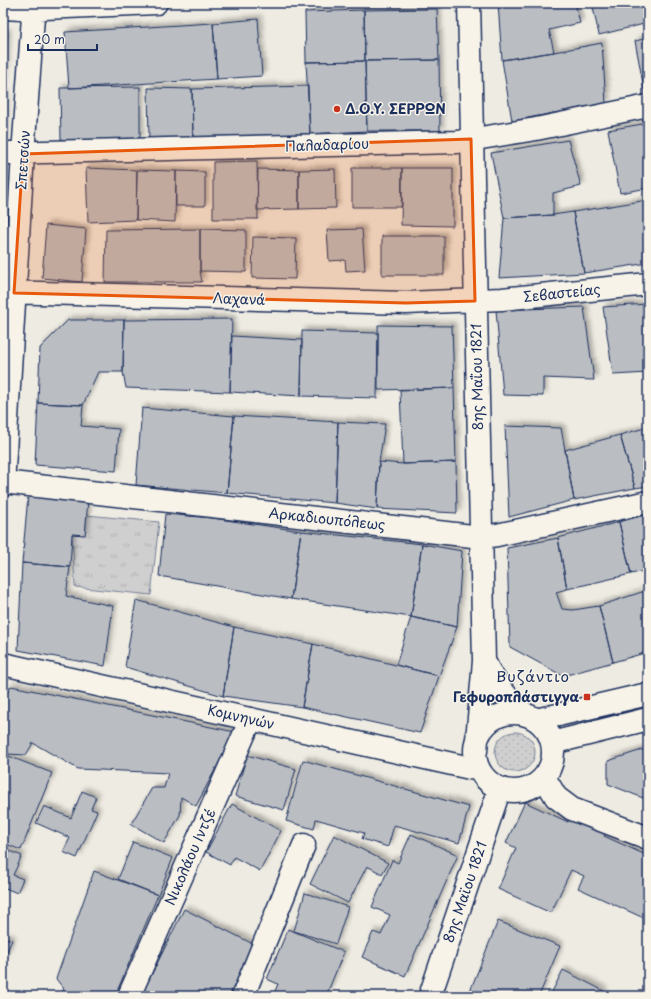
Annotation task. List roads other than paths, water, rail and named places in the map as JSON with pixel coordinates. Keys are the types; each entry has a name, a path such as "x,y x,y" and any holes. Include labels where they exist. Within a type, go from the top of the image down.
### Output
{"street":[{"path":"3,8 156,3"},
{"name":"8ης Μαΐου 1821","path":"469,3 484,661 477,760"},
{"name":"Σπετσών","path":"3,483 13,153 34,6"},
{"name":"Παλαδαρίου","path":"13,153 457,142 536,129 648,106"},
{"name":"Σεβαστείας","path":"475,301 648,284"},
{"name":"Λαχανά","path":"9,293 406,303 475,301"},
{"name":"Αρκαδιουπόλεως","path":"3,483 481,537 497,535 648,502"},
{"path":"484,661 494,681 513,704 531,718 547,732 552,743 553,749 551,767 544,778 535,786 524,790 512,791 500,788 490,783 477,760 480,734 492,721 508,714 531,718 648,694"},
{"name":"Κομνηνών","path":"3,664 470,768 477,760"},
{"name":"Νικολάου Ιντζέ","path":"129,996 251,719"},
{"path":"552,743 648,719"},
{"path":"544,778 556,797 572,809 648,838"},
{"name":"8ης Μαϊου 1821","path":"430,996 500,788"},
{"path":"243,996 304,845"}],"place":[{"name":"Δ.Ο.Υ. ΣΕΡΡΩΝ","path":"337,109"},
{"name":"Γεφυροπλάστιγγα","path":"587,697"}],"district":[{"name":"Βυζάντιο","path":"533,677"}]}
